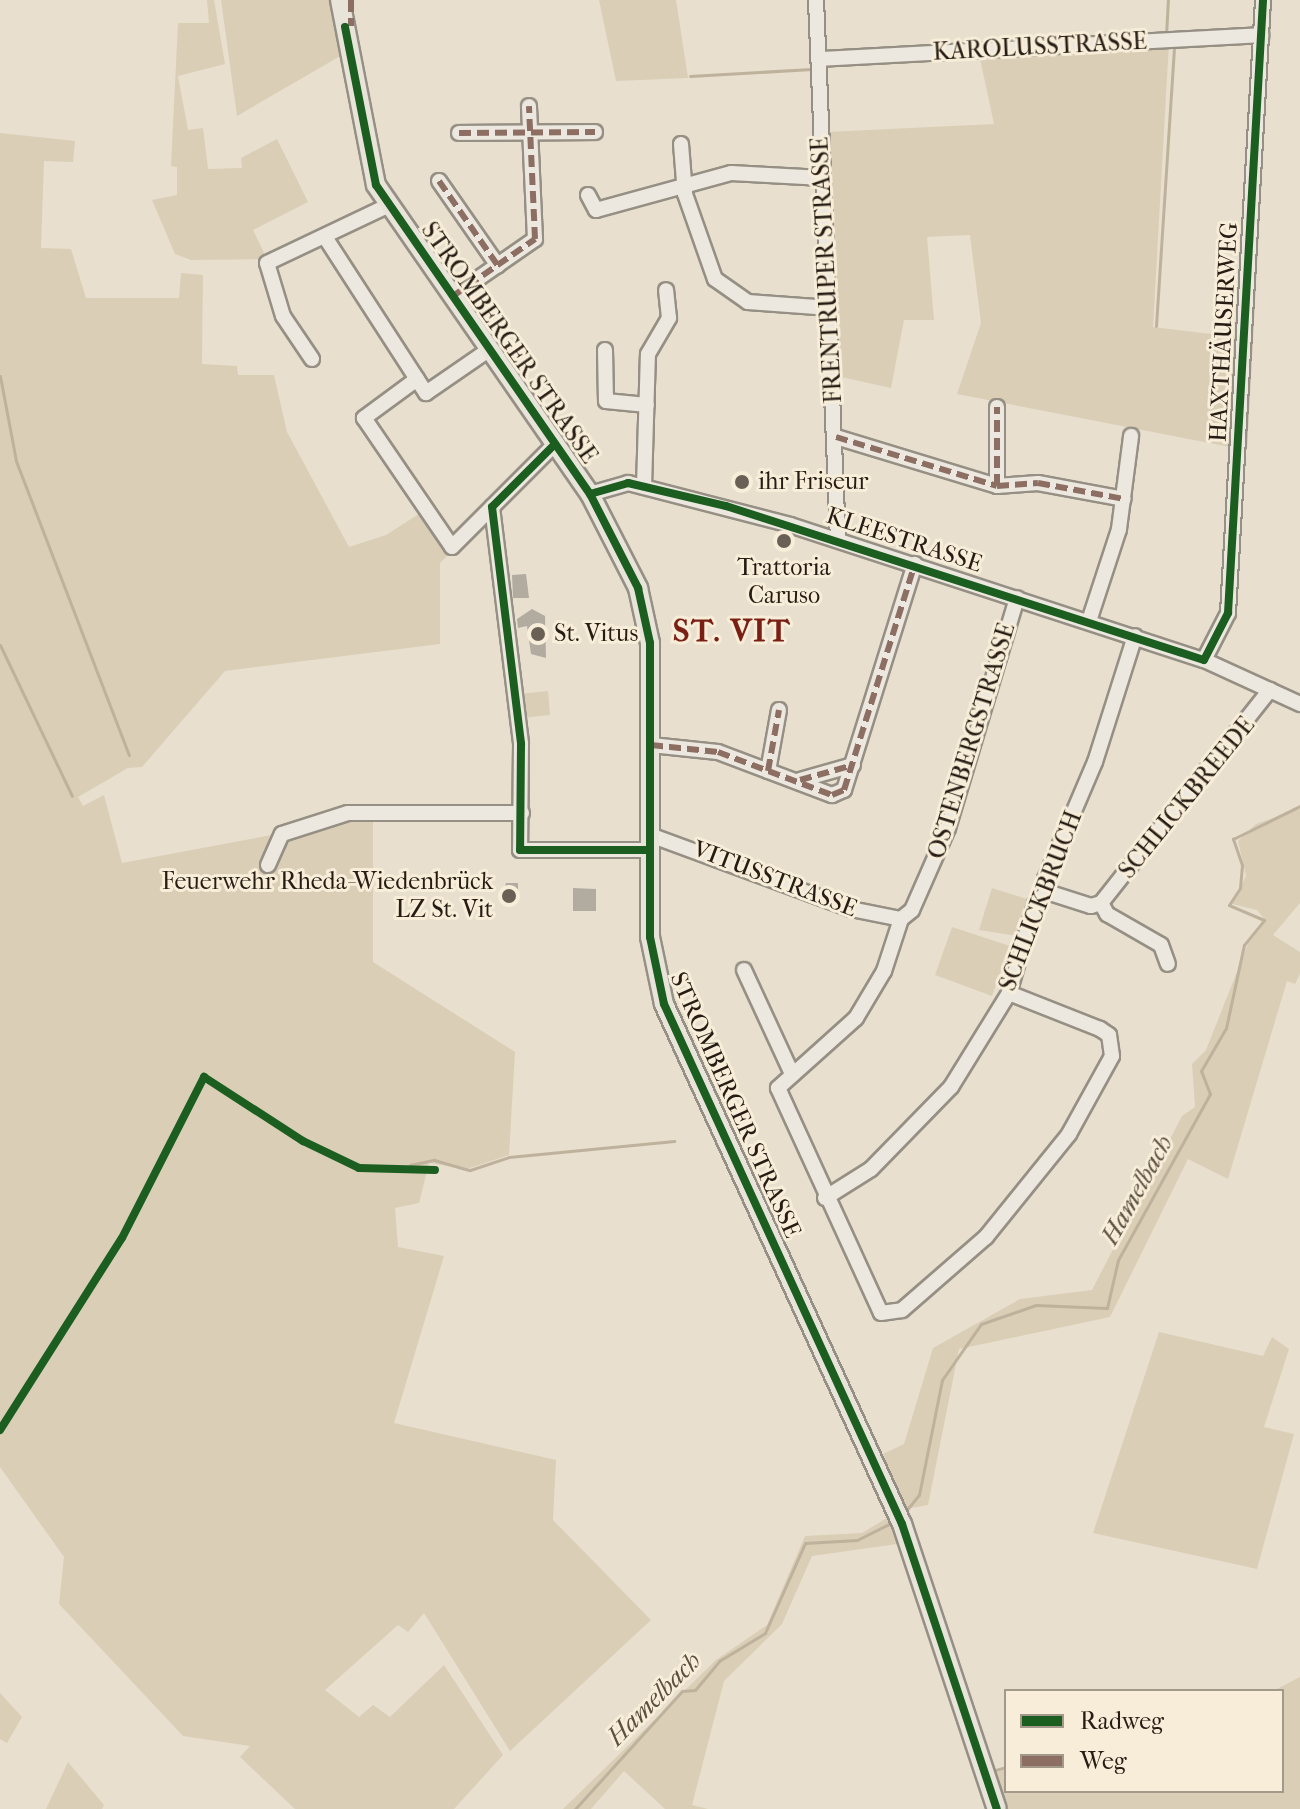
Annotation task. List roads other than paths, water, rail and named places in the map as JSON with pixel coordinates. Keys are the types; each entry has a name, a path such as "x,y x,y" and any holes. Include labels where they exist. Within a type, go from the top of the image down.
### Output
{"main road":[{"name":"STROMBERGER STRASSE","path":"340,0 369,163 389,205 590,494 618,541 645,608 651,745 650,937 664,1004 898,1516 997,1809"}],"street":[{"name":"FRENTRUPER STRASSE","path":"816,0 838,540"},
{"name":"HAXTHÄUSERWEG","path":"1204,660 1228,613 1263,0"},
{"name":"KAROLUSSTRASSE","path":"820,59 1261,35"},
{"path":"453,296 535,239 529,106"},
{"path":"459,133 595,132"},
{"path":"681,144 684,186 715,279 729,294 748,302 830,308"},
{"path":"588,195 596,210 731,173 823,183"},
{"path":"439,181 498,266"},
{"path":"312,359 283,316 267,263 389,205"},
{"path":"325,237 426,393 490,349"},
{"path":"644,487 648,354 669,318 666,290"},
{"path":"605,350 606,401 647,405"},
{"path":"417,379 367,412 366,424 452,547 555,444"},
{"path":"997,407 997,486"},
{"path":"1089,621 1124,499 1131,436"},
{"path":"836,437 997,486 1038,483 1124,499"},
{"name":"KLEESTRASSE","path":"590,494 612,483 644,487 838,540 1204,660 1300,704"},
{"path":"492,507 521,744 520,850 650,842"},
{"path":"651,745 718,752 838,794 853,765 915,564"},
{"name":"OSTENBERGSTRASSE","path":"792,1074 856,1018 884,971 901,919 912,910 948,828 1017,598"},
{"name":"SCHLICKBRUCH","path":"825,1198 871,1169 930,1113 1009,993 1035,904 1047,892 1045,879 1095,762 1135,636"},
{"name":"SCHLICKBREEDE","path":"1101,903 1270,690"},
{"path":"768,771 779,710"},
{"path":"800,780 853,765"},
{"path":"268,865 282,834 348,813 522,813"},
{"name":"VITUSSTRASSE","path":"650,842 851,909 901,919"},
{"path":"1047,892 1091,906 1101,903 1107,914 1161,945 1168,964"},
{"path":"744,970 792,1074 778,1097 873,1304 885,1314 902,1310 986,1237 1069,1134 1114,1046 1100,1029 1009,993"}],"waterway":[{"path":"1166,36 1168,0"},
{"path":"1268,36 1270,0"},
{"path":"1156,326 1174,47"},
{"path":"690,76 812,69"},
{"path":"1245,448 1262,132"},
{"path":"0,376 16,461 129,755"},
{"path":"0,645 72,796"},
{"name":"Hamelbach","path":"905,1512 919,1495 942,1380 981,1324 1036,1305 1107,1308 1118,1260 1210,1094 1201,1071 1226,1028 1244,945 1264,920 1229,905 1240,888 1242,865 1233,839 1300,806"},
{"path":"410,1165 434,1160 470,1170 509,1157 674,1141"},
{"name":"Hamelbach","path":"575,1809 682,1691 695,1690 719,1661 765,1633 805,1543 857,1540 893,1522"},
{"path":"992,1771 1004,1768"}],"place":[{"name":"ihr Friseur","path":"742,482"},
{"name":"Trattoria Caruso","path":"784,541"},
{"name":"St. Vitus","path":"538,634"},
{"name":"Feuerwehr Rheda-Wiedenbrück LZ St. Vit","path":"509,896"}],"district":[{"name":"ST. VIT","path":"732,631"}]}
